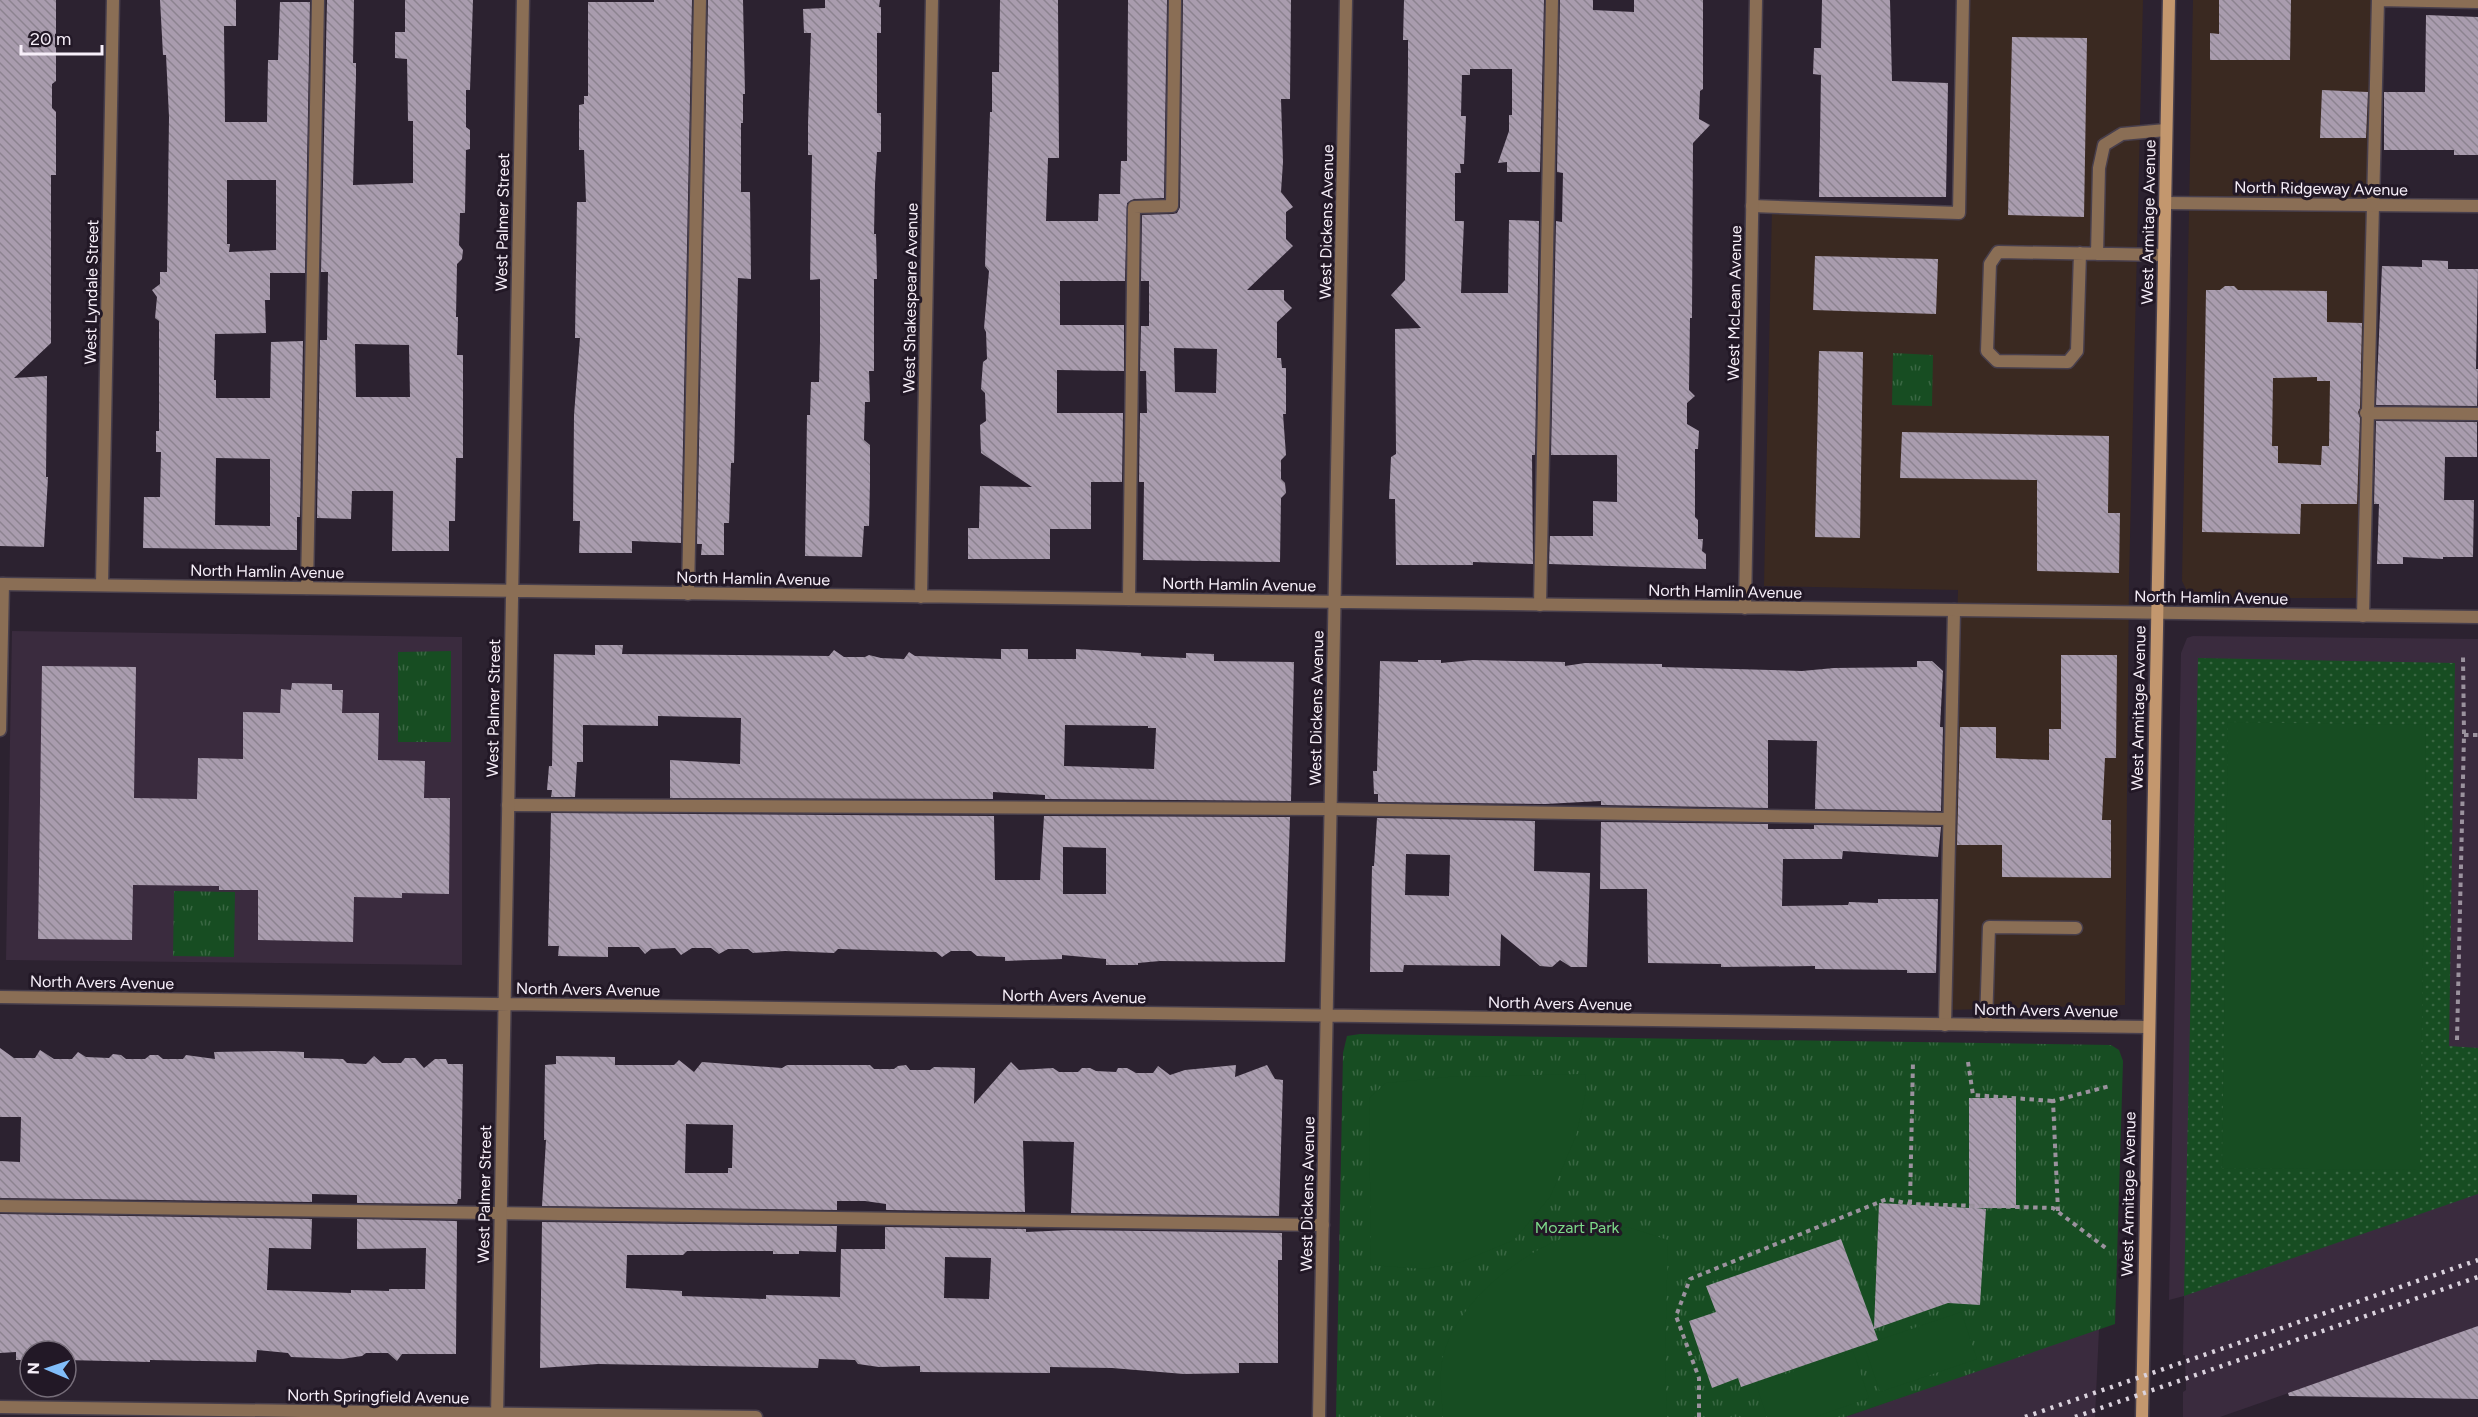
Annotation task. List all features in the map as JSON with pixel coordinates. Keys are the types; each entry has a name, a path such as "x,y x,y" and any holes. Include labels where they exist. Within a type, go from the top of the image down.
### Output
{"main road":[{"name":"West Armitage Avenue","path":"2142,1417 2147,1028 2169,0"}],"street":[{"name":"West Lyndale Street","path":"102,585 113,0"},
{"path":"308,588 318,0"},
{"name":"West Palmer Street","path":"497,1415 523,0"},
{"path":"688,594 700,0"},
{"name":"West Shakespeare Avenue","path":"921,597 932,0"},
{"path":"1129,599 1134,207 1172,206 1175,0"},
{"name":"West Dickens Avenue","path":"1319,1417 1346,0"},
{"path":"1540,605 1552,0"},
{"name":"West McLean Avenue","path":"1745,608 1756,0"},
{"path":"1752,206 1959,213 1963,0"},
{"path":"2363,616 2366,412 2374,205 2378,0 2478,2"},
{"path":"2097,254 2099,168 2104,145 2122,134 2166,130"},
{"name":"North Ridgeway Avenue","path":"2164,203 2478,206"},
{"path":"2080,253 2077,351 2068,363 1997,361 1987,351 1990,264 1998,252 2080,253 2164,255"},
{"path":"2366,412 2478,414"},
{"name":"North Hamlin Avenue","path":"1,584 2478,617"},
{"path":"0,730 1,584"},
{"path":"1945,1025 1954,610"},
{"path":"508,805 1331,810 1948,819"},
{"path":"1986,1025 1989,927 2076,928"},
{"name":"North Avers Avenue","path":"0,997 2147,1028"},
{"path":"0,1206 1323,1225"},
{"name":"North Springfield Avenue","path":"0,1407 756,1417"}],"path":[{"path":"2457,1040 2464,735 2463,656"},
{"path":"2464,735 2478,735"},
{"path":"1910,1204 1913,1061"},
{"path":"1968,1062 1973,1095 2053,1101 2110,1086"},
{"path":"2053,1101 2058,1212"},
{"path":"1699,1417 1699,1378 1676,1316 1690,1279 1887,1199 1910,1204 2053,1208 2107,1248"}],"shaded area":[{"path":"1964,0 2143,0 2129,580 2125,1005 1947,1010 1958,590 1764,586 1772,208 1960,213"},
{"path":"2193,0 2376,0 2360,598 2220,598 2194,595 2186,589 2182,581"},
{"path":"12,631 462,637 462,965 6,960"},
{"path":"2193,636 2478,639 2478,1327 2220,1417 2183,1417 2183,1392 2186,1390 2185,1355 2183,1355 2184,1296 2169,1300 2181,653 2187,638"},
{"path":"2099,1329 2095,1417 1845,1417 1992,1365"}],"green space":[{"path":"1893,353 1933,355 1932,406 1892,405"},
{"path":"451,651 451,742 398,742 398,652"},
{"path":"2198,658 2455,663 2449,1046 2478,1048 2478,1194 2184,1296"},
{"path":"2228,722 2426,725 2420,1170 2222,1168"},
{"path":"174,891 235,892 234,957 173,956"},
{"name":"Mozart Park","path":"1360,1034 2111,1045 2119,1050 2123,1061 2115,1324 1845,1417 1336,1417 1343,1053 1347,1036"},
{"path":"1585,1074 1586,1091 1576,1136 1550,1197 1514,1240 1461,1262 1424,1269 1371,1265 1369,1098 1386,1083 1448,1077"},
{"path":"1628,1227 1668,1240 1665,1359 1667,1417 1443,1417 1441,1371 1446,1348 1456,1325 1472,1303 1514,1265 1537,1250 1583,1232"},
{"path":"1961,1312 1977,1359 1880,1392 1864,1345"},
{"path":"1853,1351 1869,1398 1815,1417 1767,1417 1756,1384"}],"building":[{"path":"0,0 56,0 56,81 52,84 52,108 56,112 56,175 51,175 51,343 14,378 47,376 46,477 48,477 44,547 0,546"},
{"path":"160,0 236,0 236,26 224,26 225,122 267,122 268,60 278,60 280,2 310,2 305,273 270,273 270,300 265,300 266,333 215,334 216,398 270,398 271,342 303,341 300,517 297,517 297,550 143,548 144,497 160,497 161,452 156,452 156,431 159,431 159,321 155,318 157,297 152,290 160,284 160,272 167,272 169,117 166,55 163,55","holes":["227,180 276,180 276,250 229,252","216,458 270,459 270,526 215,525"]},
{"path":"327,0 354,0 353,63 356,63 356,77 353,185 413,183 413,121 408,121 407,59 395,58 395,32 405,32 405,0 473,0 470,90 466,90 466,127 470,130 470,149 466,150 465,213 460,213 459,245 463,250 462,259 457,264 457,355 463,355 463,458 456,458 455,521 449,521 449,551 392,551 393,491 352,491 351,519 317,518 320,340 327,340 328,272 321,272","holes":["355,344 409,345 410,397 356,397"]},
{"path":"654,0 692,0 681,543 632,541 632,553 579,553 580,521 573,521 574,415 580,338 575,338 577,202 586,202 584,150 579,150 579,105 584,104 584,96 588,96 588,2 654,2"},
{"path":"708,0 743,0 745,94 743,94 743,123 741,123 741,192 750,192 751,279 738,278 734,463 731,463 729,523 724,523 724,555 701,555 702,544 697,544"},
{"path":"825,0 880,0 879,7 881,7 881,33 877,33 877,113 881,113 881,152 877,152 875,184 874,234 876,234 877,279 874,279 874,371 869,371 870,402 865,402 864,440 870,445 869,526 864,526 862,557 805,556 807,415 810,415 811,382 819,382 820,279 810,280 812,155 808,155 808,124 811,33 804,33 803,9 825,8"},
{"path":"1000,0 1058,0 1059,158 1048,158 1046,221 1098,221 1099,194 1120,194 1121,161 1127,161 1128,0 1167,0 1164,198 1134,199 1127,203 1125,281 1060,281 1060,325 1124,325 1124,371 1057,370 1057,413 1123,413 1122,482 1091,482 1091,529 1050,529 1050,559 968,559 968,528 979,528 980,486 1032,487 981,453 980,425 986,421 985,393 981,389 983,362 987,359 984,328 989,271 985,266 990,112 992,112 992,72 999,72"},
{"path":"1183,0 1291,0 1290,99 1281,99 1283,162 1281,192 1293,207 1286,212 1286,239 1293,246 1247,290 1284,290 1284,300 1292,308 1277,322 1277,358 1281,358 1282,368 1286,368 1286,414 1283,414 1286,455 1281,460 1281,479 1285,483 1286,493 1281,498 1280,562 1143,560 1144,482 1139,482 1140,413 1147,413 1146,371 1140,371 1141,326 1149,326 1149,281 1141,281 1142,215 1173,214 1177,213 1180,207","holes":["1174,348 1217,349 1216,393 1175,392"]},
{"path":"1404,0 1544,0 1540,172 1507,172 1507,162 1498,163 1509,131 1509,115 1512,115 1512,69 1470,69 1470,75 1462,75 1461,116 1466,116 1464,164 1460,164 1461,173 1455,173 1455,221 1464,221 1461,293 1508,293 1509,220 1539,221 1535,455 1532,455 1533,564 1473,562 1473,565 1396,565 1395,499 1389,499 1391,457 1396,454 1395,329 1421,328 1391,295 1405,280 1408,40 1403,40"},
{"path":"1560,0 1593,0 1593,10 1634,12 1634,0 1703,0 1703,89 1700,91 1699,119 1710,125 1693,143 1692,318 1690,318 1689,390 1695,396 1687,403 1687,424 1699,431 1698,449 1695,449 1695,517 1698,520 1698,539 1703,539 1702,551 1706,554 1706,569 1549,564 1550,536 1593,536 1593,501 1617,502 1617,455 1551,455 1556,221 1562,222 1563,173 1557,172"},
{"path":"1822,0 1890,0 1892,81 1948,83 1946,197 1819,197 1821,75 1813,74 1814,48 1821,48"},
{"path":"2219,0 2291,0 2290,60 2210,60 2210,33 2219,34"},
{"path":"2426,15 2478,17 2478,155 2454,155 2454,150 2384,150 2384,92 2425,92"},
{"path":"2012,37 2087,38 2084,217 2008,215"},
{"path":"2322,90 2368,92 2366,138 2320,138"},
{"path":"1815,256 1938,259 1936,314 1813,310"},
{"path":"2422,260 2448,261 2448,269 2478,269 2477,406 2376,405 2382,266 2422,267"},
{"path":"2225,286 2234,286 2238,290 2327,291 2327,322 2362,323 2357,504 2301,504 2300,534 2202,532 2206,290 2220,290","holes":["2317,377 2317,381 2330,381 2329,446 2322,446 2321,465 2278,463 2278,446 2272,446 2273,378"]},
{"path":"1819,351 1863,352 1860,538 1815,537"},
{"path":"2376,421 2477,422 2477,457 2445,457 2444,500 2474,500 2473,557 2443,557 2443,559 2403,557 2403,564 2377,564 2379,504 2374,504"},
{"path":"1902,432 2109,436 2108,513 2120,513 2119,573 2037,571 2037,480 1900,478"},
{"path":"595,645 623,645 622,654 829,656 834,650 844,657 869,655 904,659 909,652 915,656 1001,659 1001,649 1028,649 1028,659 1076,659 1076,649 1186,658 1186,653 1214,654 1214,661 1294,662 1291,801 1045,799 1045,795 993,792 993,799 670,798 670,760 740,764 741,718 658,716 658,726 583,725 583,762 577,762 575,797 551,797 552,790 547,790 549,766 552,766 554,654 595,655","holes":["1065,725 1148,726 1148,728 1156,728 1154,769 1064,766"]},
{"path":"2061,655 2117,655 2116,758 2105,758 2102,820 2111,820 2111,878 2002,877 2002,845 1957,845 1960,727 1996,727 1996,758 2049,760 2049,729 2061,729"},
{"path":"1418,660 1441,660 1441,663 1473,660 1565,662 1565,666 1585,663 1662,664 1662,667 1802,671 1834,668 1917,667 1917,661 1932,661 1943,671 1940,727 1943,727 1941,811 1815,809 1817,741 1768,740 1768,808 1601,805 1601,801 1545,804 1378,802 1378,794 1374,794 1373,771 1377,771 1380,661 1418,662"},
{"path":"42,666 136,667 134,798 197,799 198,758 243,759 243,712 280,713 281,689 291,690 292,683 332,684 332,690 343,690 342,713 379,713 378,760 425,761 424,798 450,798 449,894 402,893 402,898 354,897 353,942 258,940 258,890 219,890 219,886 133,885 132,940 38,939"},
{"path":"551,813 994,816 995,880 1040,880 1044,816 1290,817 1285,962 1160,961 1138,963 1138,965 1106,965 1106,959 1062,955 1062,959 1005,961 1005,957 977,956 971,951 951,951 942,957 936,952 838,949 834,953 785,951 753,953 748,949 728,949 719,954 711,948 692,948 681,955 675,948 651,949 645,954 639,947 608,947 608,957 558,956 559,946 548,946","holes":["1063,847 1106,848 1106,894 1063,894"]},
{"path":"1377,818 1535,821 1534,871 1590,873 1587,967 1571,967 1560,960 1552,967 1540,966 1501,934 1500,966 1404,965 1403,972 1370,972 1372,866 1374,866","holes":["1406,854 1450,855 1449,896 1405,895"]},
{"path":"1601,822 1768,824 1768,829 1814,829 1814,825 1941,827 1938,857 1843,851 1842,859 1783,859 1782,906 1848,905 1849,902 1878,903 1878,899 1938,899 1936,973 1907,973 1907,970 1815,969 1815,966 1721,967 1721,964 1648,963 1647,889 1600,889"},
{"path":"0,1048 14,1058 35,1058 40,1050 54,1059 72,1059 78,1052 86,1057 109,1058 113,1054 121,1055 126,1059 145,1059 150,1055 158,1055 163,1059 183,1059 186,1055 215,1059 214,1052 274,1051 304,1052 304,1058 343,1059 347,1063 366,1064 374,1056 382,1063 401,1063 405,1058 415,1058 424,1068 435,1059 446,1059 448,1064 463,1064 461,1199 458,1199 457,1204 357,1203 357,1195 312,1194 312,1202 0,1198 0,1161 20,1162 21,1117 0,1117"},
{"path":"556,1056 615,1057 615,1065 674,1065 679,1060 694,1072 702,1062 782,1068 787,1065 870,1065 874,1069 894,1069 906,1065 910,1070 930,1070 934,1067 975,1068 974,1104 1011,1062 1019,1070 1053,1068 1059,1072 1078,1072 1082,1068 1090,1068 1096,1071 1116,1072 1118,1068 1127,1068 1136,1073 1153,1073 1158,1066 1170,1075 1185,1070 1236,1065 1235,1077 1267,1065 1275,1079 1283,1080 1279,1216 1071,1213 1074,1142 1023,1141 1025,1212 886,1210 886,1204 865,1201 837,1201 837,1210 542,1206 546,1140 544,1140 545,1065 556,1064","holes":["686,1124 733,1125 732,1168 728,1168 728,1173 685,1173"]},
{"path":"1969,1098 2016,1098 2016,1208 1976,1208 1986,1209 1980,1305 1948,1303 1874,1329 1878,1340 1741,1387 1738,1378 1712,1388 1689,1321 1716,1312 1706,1286 1841,1239 1874,1328 1879,1203 1969,1208"},
{"path":"0,1214 312,1219 311,1249 269,1248 267,1290 351,1293 351,1290 425,1289 426,1248 357,1249 357,1219 457,1221 456,1354 402,1354 397,1361 388,1353 366,1353 362,1356 342,1359 291,1357 288,1353 257,1350 256,1362 78,1360 78,1339 18,1339 18,1360 16,1360 16,1352 0,1353"},
{"path":"542,1222 837,1226 836,1252 799,1251 799,1254 773,1254 773,1251 687,1251 683,1255 627,1255 626,1288 682,1291 682,1296 766,1299 766,1295 840,1297 841,1249 885,1249 885,1227 1026,1229 1026,1232 1071,1230 1282,1233 1282,1260 1278,1260 1278,1363 1239,1363 1239,1373 1184,1374 1112,1368 1050,1367 1050,1373 920,1372 920,1366 879,1367 858,1364 855,1360 819,1359 818,1368 598,1364 540,1368","holes":["945,1257 991,1258 989,1299 944,1298"]},
{"path":"2478,1326 2478,1399 2289,1396 2288,1393"}],"railway":[{"path":"2025,1417 2478,1260"},
{"path":"2075,1417 2478,1277"}]}
